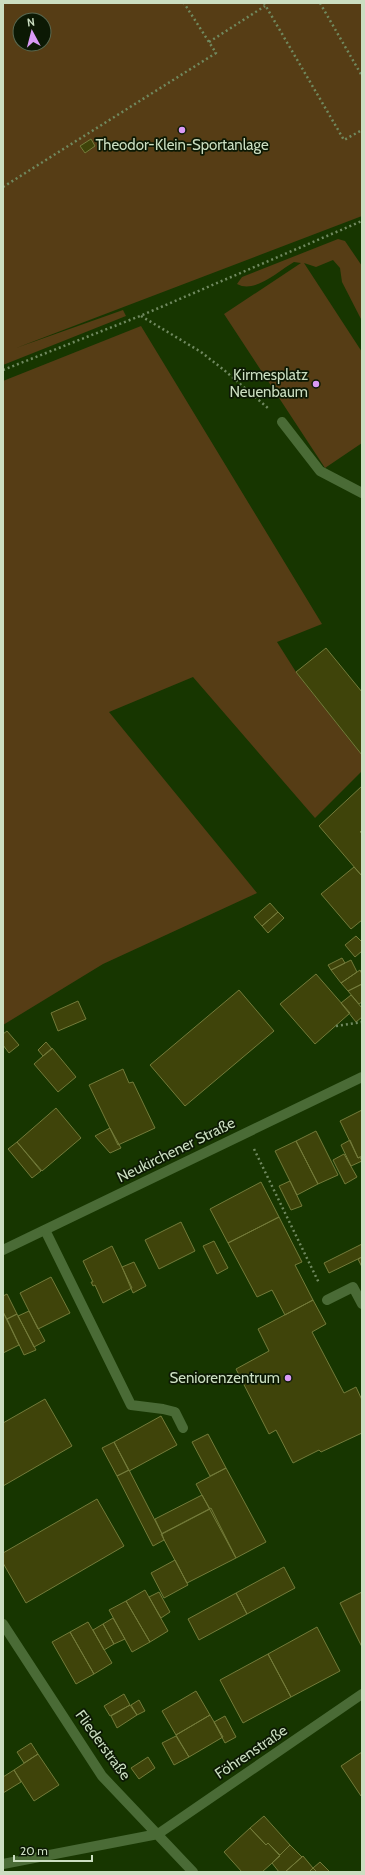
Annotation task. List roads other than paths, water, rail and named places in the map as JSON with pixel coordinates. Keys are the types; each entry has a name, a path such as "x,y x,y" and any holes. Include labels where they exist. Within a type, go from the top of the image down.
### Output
{"street":[{"path":"282,422 320,471 362,493"},
{"name":"Neukirchener Straße","path":"3,1250 362,1077"},
{"path":"45,1230 131,1405 175,1412 183,1428"},
{"path":"327,1300 353,1287 362,1304"},
{"name":"Fliederstraße","path":"3,1624 102,1776 192,1872"},
{"name":"Föhrenstraße","path":"158,1834 362,1694"},
{"path":"3,1864 158,1834"}],"place":[{"name":"Theodor-Klein-Sportanlage","path":"182,130"},
{"name":"Kirmesplatz Neuenbaum","path":"316,384"},
{"name":"Seniorenzentrum","path":"288,1378"}]}
